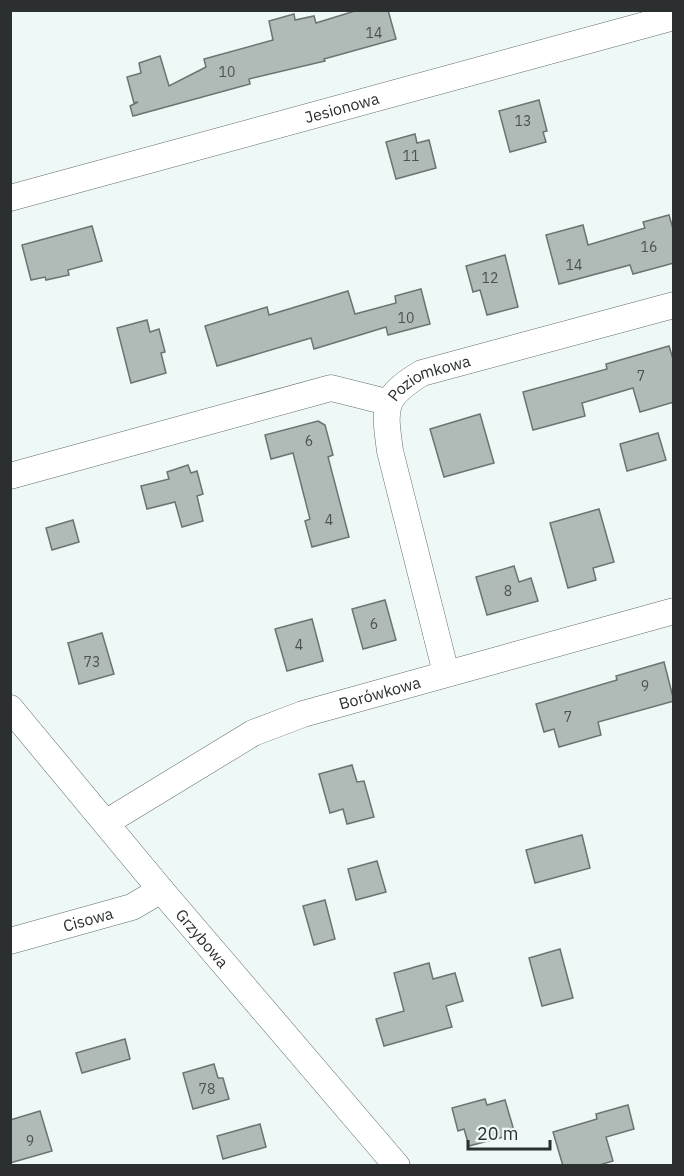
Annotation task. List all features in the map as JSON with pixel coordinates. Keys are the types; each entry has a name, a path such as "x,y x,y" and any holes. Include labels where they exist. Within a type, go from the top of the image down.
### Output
{"street":[{"name":"Jesionowa","path":"10,198 674,17"},
{"name":"Poziomkowa","path":"446,673 390,451 386,422 387,402 403,384 422,373 674,305"},
{"path":"10,476 331,388 387,402"},
{"name":"Borówkowa","path":"107,822 253,733 303,714 674,610"},
{"name":"Grzybowa","path":"10,708 107,822 161,890 397,1166"},
{"name":"Cisowa","path":"10,941 132,907 161,890"}],"building":[{"path":"358,10 388,10 396,39 324,59 325,61 249,79 250,84 133,116 130,106 138,102 134,103 127,77 141,73 139,63 160,56 169,86 206,67 204,59 273,40 269,21 294,14 295,20 314,16 316,23"},
{"path":"539,100 547,131 543,132 546,142 510,152 499,111"},
{"path":"415,134 417,143 429,140 436,168 396,179 386,142"},
{"path":"669,215 674,232 674,263 633,274 630,265 559,284 546,235 583,225 588,245 645,228 643,222"},
{"path":"92,226 102,261 68,270 69,275 46,280 45,277 31,280 22,245"},
{"path":"505,255 518,307 487,315 480,290 473,292 466,266"},
{"path":"421,289 430,324 388,335 386,327 314,349 311,338 217,366 205,326 267,307 269,315 348,291 355,314 396,303 395,296"},
{"path":"147,320 150,332 159,329 165,352 161,353 166,373 131,383 117,328"},
{"path":"669,346 674,362 674,402 640,412 633,388 582,403 585,416 533,430 523,392 607,369 606,364"},
{"path":"480,414 494,463 444,477 430,429"},
{"path":"318,421 325,425 333,455 328,457 349,537 312,547 305,521 310,519 293,453 271,459 265,435"},
{"path":"658,433 666,460 627,471 620,444"},
{"path":"188,465 191,473 197,471 203,494 197,496 203,521 182,527 175,502 147,509 141,486 169,479 167,472"},
{"path":"599,509 614,562 593,568 596,580 568,588 550,523"},
{"path":"73,520 79,542 52,550 46,528"},
{"path":"514,566 519,582 531,578 538,601 487,615 476,577"},
{"path":"385,600 396,640 363,649 352,609"},
{"path":"312,619 323,661 287,671 275,629"},
{"path":"102,633 114,674 79,684 68,643"},
{"path":"664,662 674,701 598,722 601,735 559,747 554,729 544,732 536,704 617,680 616,676"},
{"path":"352,765 357,782 364,781 374,817 347,824 343,809 330,813 319,774"},
{"path":"582,835 590,868 535,883 526,850"},
{"path":"377,861 386,892 356,900 348,869"},
{"path":"325,900 335,939 314,945 303,906"},
{"path":"560,949 573,998 542,1006 529,958"},
{"path":"429,963 433,979 455,973 463,1001 446,1006 452,1027 384,1046 376,1019 404,1011 394,973"},
{"path":"125,1039 130,1059 82,1073 76,1053"},
{"path":"214,1064 218,1078 223,1078 229,1099 193,1109 183,1073"},
{"path":"485,1099 487,1105 505,1100 515,1134 469,1146 464,1129 458,1131 452,1108"},
{"path":"628,1105 634,1129 606,1137 613,1161 596,1166 563,1166 553,1132 597,1119 596,1114"},
{"path":"40,1111 52,1151 10,1163 10,1120"},
{"path":"260,1124 266,1147 223,1159 217,1136"}]}
